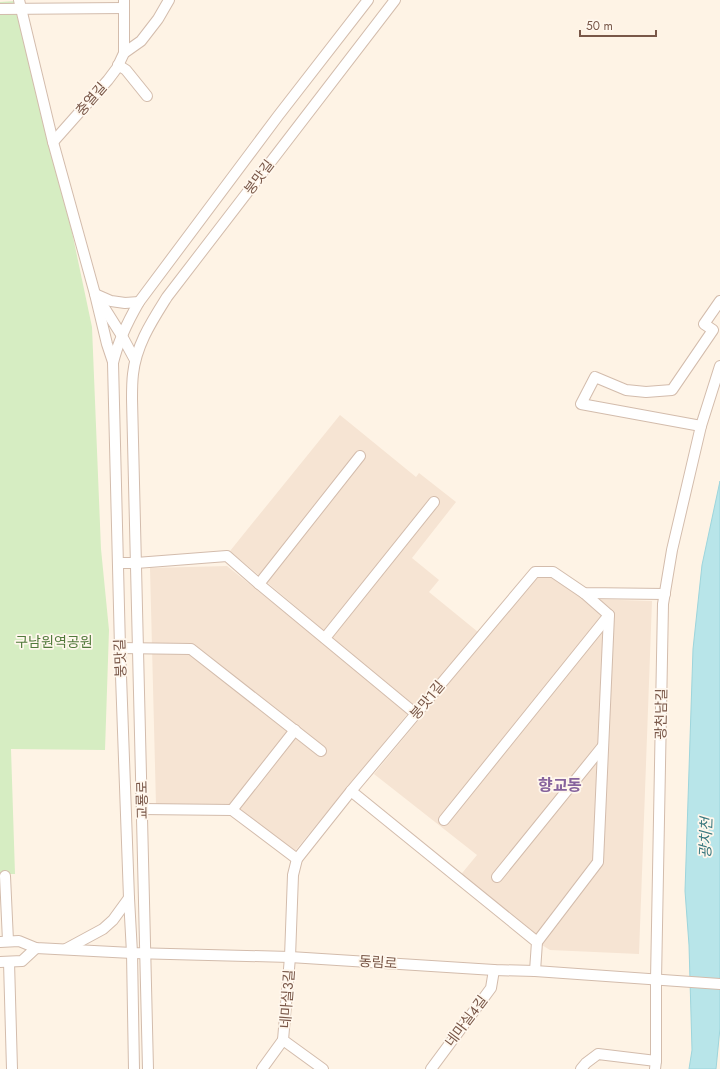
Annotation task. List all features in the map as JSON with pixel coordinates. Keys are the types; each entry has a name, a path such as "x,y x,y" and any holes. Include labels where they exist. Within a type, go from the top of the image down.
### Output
{"street":[{"path":"124,53 141,40 158,19 169,0"},
{"name":"붕맛길","path":"134,1069 132,953 128,898 120,648 113,363 116,350 128,322 139,302 273,122 368,0"},
{"name":"붕맛길","path":"138,647 132,399 133,374 139,347 149,326 167,297 395,0"},
{"path":"0,9 20,4 124,4 124,53"},
{"name":"붕맛길","path":"20,4 54,142 113,363"},
{"name":"충열길","path":"54,142 108,80 124,53"},
{"path":"118,65 126,70 147,96"},
{"path":"95,294 111,301 125,303 139,302"},
{"name":"붕맛길","path":"95,294 122,336 135,360"},
{"path":"701,426 581,404 594,377 626,390 646,392 672,390 713,330 704,324 720,301"},
{"name":"광천남길","path":"655,1065 660,980 663,612 672,550 701,426 720,366"},
{"path":"259,584 360,456"},
{"path":"325,638 434,502"},
{"path":"118,563 226,556 416,714"},
{"name":"붕맛1길","path":"290,957 293,875 297,859 351,791 535,572 553,572 584,593"},
{"path":"584,593 665,594"},
{"path":"584,593 609,615"},
{"path":"534,971 537,942 598,862 609,615"},
{"path":"444,820 609,615"},
{"path":"120,648 138,647 191,649 321,751"},
{"name":"교룡로","path":"138,647 148,1069"},
{"path":"232,810 295,730"},
{"path":"497,877 604,746"},
{"path":"351,791 537,942"},
{"path":"142,809 232,810 297,859"},
{"path":"4,941 5,876"},
{"path":"66,949 103,929 113,920 128,898"},
{"name":"동림로","path":"4,941 19,941 36,948 132,953 290,957 630,977 720,984"},
{"path":"12,1069 5,962 22,961 36,948"},
{"name":"네마실3길","path":"290,957 284,1040 323,1069"},
{"name":"네마실4길","path":"431,1069 491,988 494,970"},
{"path":"262,1069 284,1040"},
{"path":"583,1066 598,1054 655,1065"}],"shaded area":[{"path":"340,415 416,477 419,473 456,502 412,558 439,580 429,592 478,632 414,707 230,551"},
{"path":"227,566 409,712 294,852 234,807 156,805 150,568"},
{"path":"537,577 553,577 588,599 652,601 639,954 550,950 537,942 458,878 477,855 374,774"}],"green space":[{"name":"구남원역공원","path":"16,1 53,142 92,327 101,549 109,630 105,750 11,749 15,874 0,874 0,2"}],"water":[{"name":"광치천","path":"720,481 720,1028 716,1069 689,1069 692,1050 689,945 685,891 693,649 702,565"}],"district":[{"name":"향교동","path":"560,785"}]}
